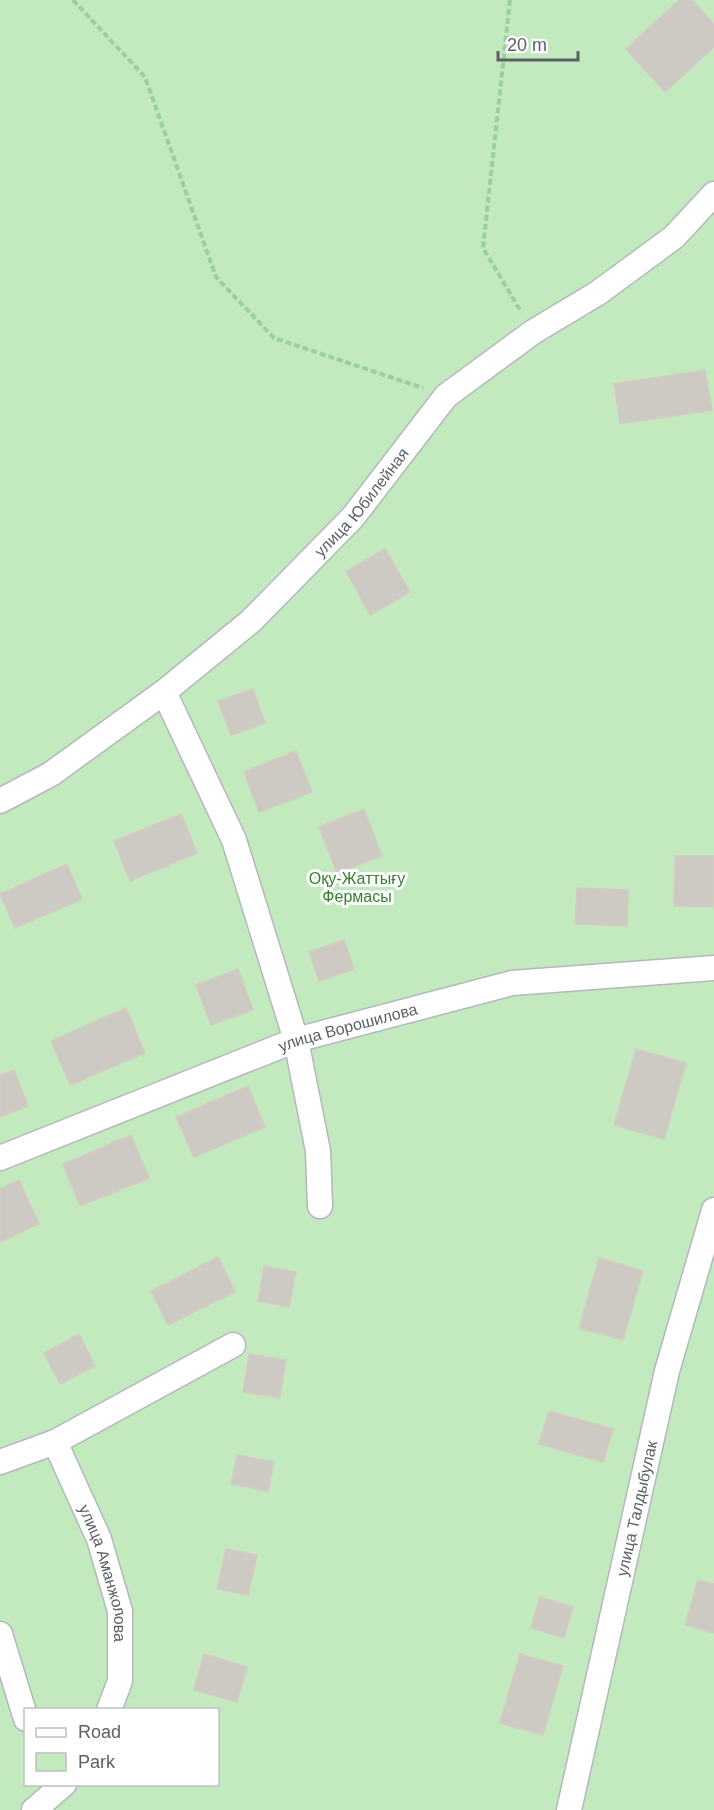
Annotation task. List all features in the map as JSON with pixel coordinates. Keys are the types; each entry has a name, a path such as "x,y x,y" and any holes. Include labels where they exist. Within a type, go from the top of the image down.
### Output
{"street":[{"name":"улица Юбилейная","path":"0,801 51,774 164,692 251,621 354,517 446,396 533,332 598,293 674,237 714,194"},
{"path":"164,692 234,840 296,1040 318,1151 321,1206"},
{"name":"улица Ворошилова","path":"0,1158 296,1040 512,983 714,968"},
{"name":"улица Талдыбулак","path":"569,1810 667,1371 714,1210"},
{"path":"0,1462 55,1442 233,1345"},
{"name":"улица Аманжолова","path":"55,1442 99,1539 120,1611 120,1681 110,1708"},
{"path":"0,1634 24,1712"}],"path":[{"path":"73,0 145,77 216,277 274,338 446,396"},
{"path":"510,0 483,248 533,332"}],"green space":[{"name":"Оқу-Жаттығу Фермасы","path":"0,0 714,0 714,1810 0,1810"}],"building":[{"path":"679,0 692,0 714,24 714,47 665,92 626,49"},
{"path":"705,370 712,410 620,424 614,384"},
{"path":"385,549 410,592 370,615 346,571"},
{"path":"253,689 265,723 231,735 218,701"},
{"path":"296,751 312,792 259,812 244,772"},
{"path":"364,809 382,856 337,873 319,827"},
{"path":"181,814 197,853 130,881 114,841"},
{"path":"675,856 714,856 713,907 674,906"},
{"path":"67,864 82,899 15,928 0,894"},
{"path":"577,888 628,890 627,926 575,924"},
{"path":"344,940 354,969 319,981 309,952"},
{"path":"238,969 253,1010 211,1025 196,985"},
{"path":"126,1008 145,1053 70,1085 51,1041"},
{"path":"636,1049 686,1063 664,1139 614,1125"},
{"path":"14,1070 28,1106 0,1117 0,1075"},
{"path":"248,1086 265,1127 194,1157 176,1117"},
{"path":"131,1135 149,1178 80,1206 63,1164"},
{"path":"19,1180 39,1224 0,1242 0,1189"},
{"path":"218,1257 235,1292 168,1325 151,1291"},
{"path":"599,1258 643,1271 623,1340 579,1328"},
{"path":"264,1266 296,1272 289,1307 258,1301"},
{"path":"79,1334 95,1366 60,1384 44,1353"},
{"path":"249,1354 286,1360 280,1398 243,1392"},
{"path":"549,1411 613,1429 603,1462 539,1444"},
{"path":"237,1455 274,1462 268,1491 231,1484"},
{"path":"226,1549 257,1555 248,1595 217,1589"},
{"path":"698,1580 714,1584 714,1633 685,1625"},
{"path":"540,1597 573,1607 564,1638 531,1628"},
{"path":"204,1654 247,1667 237,1702 194,1690"},
{"path":"520,1654 563,1666 543,1735 500,1723"}]}
